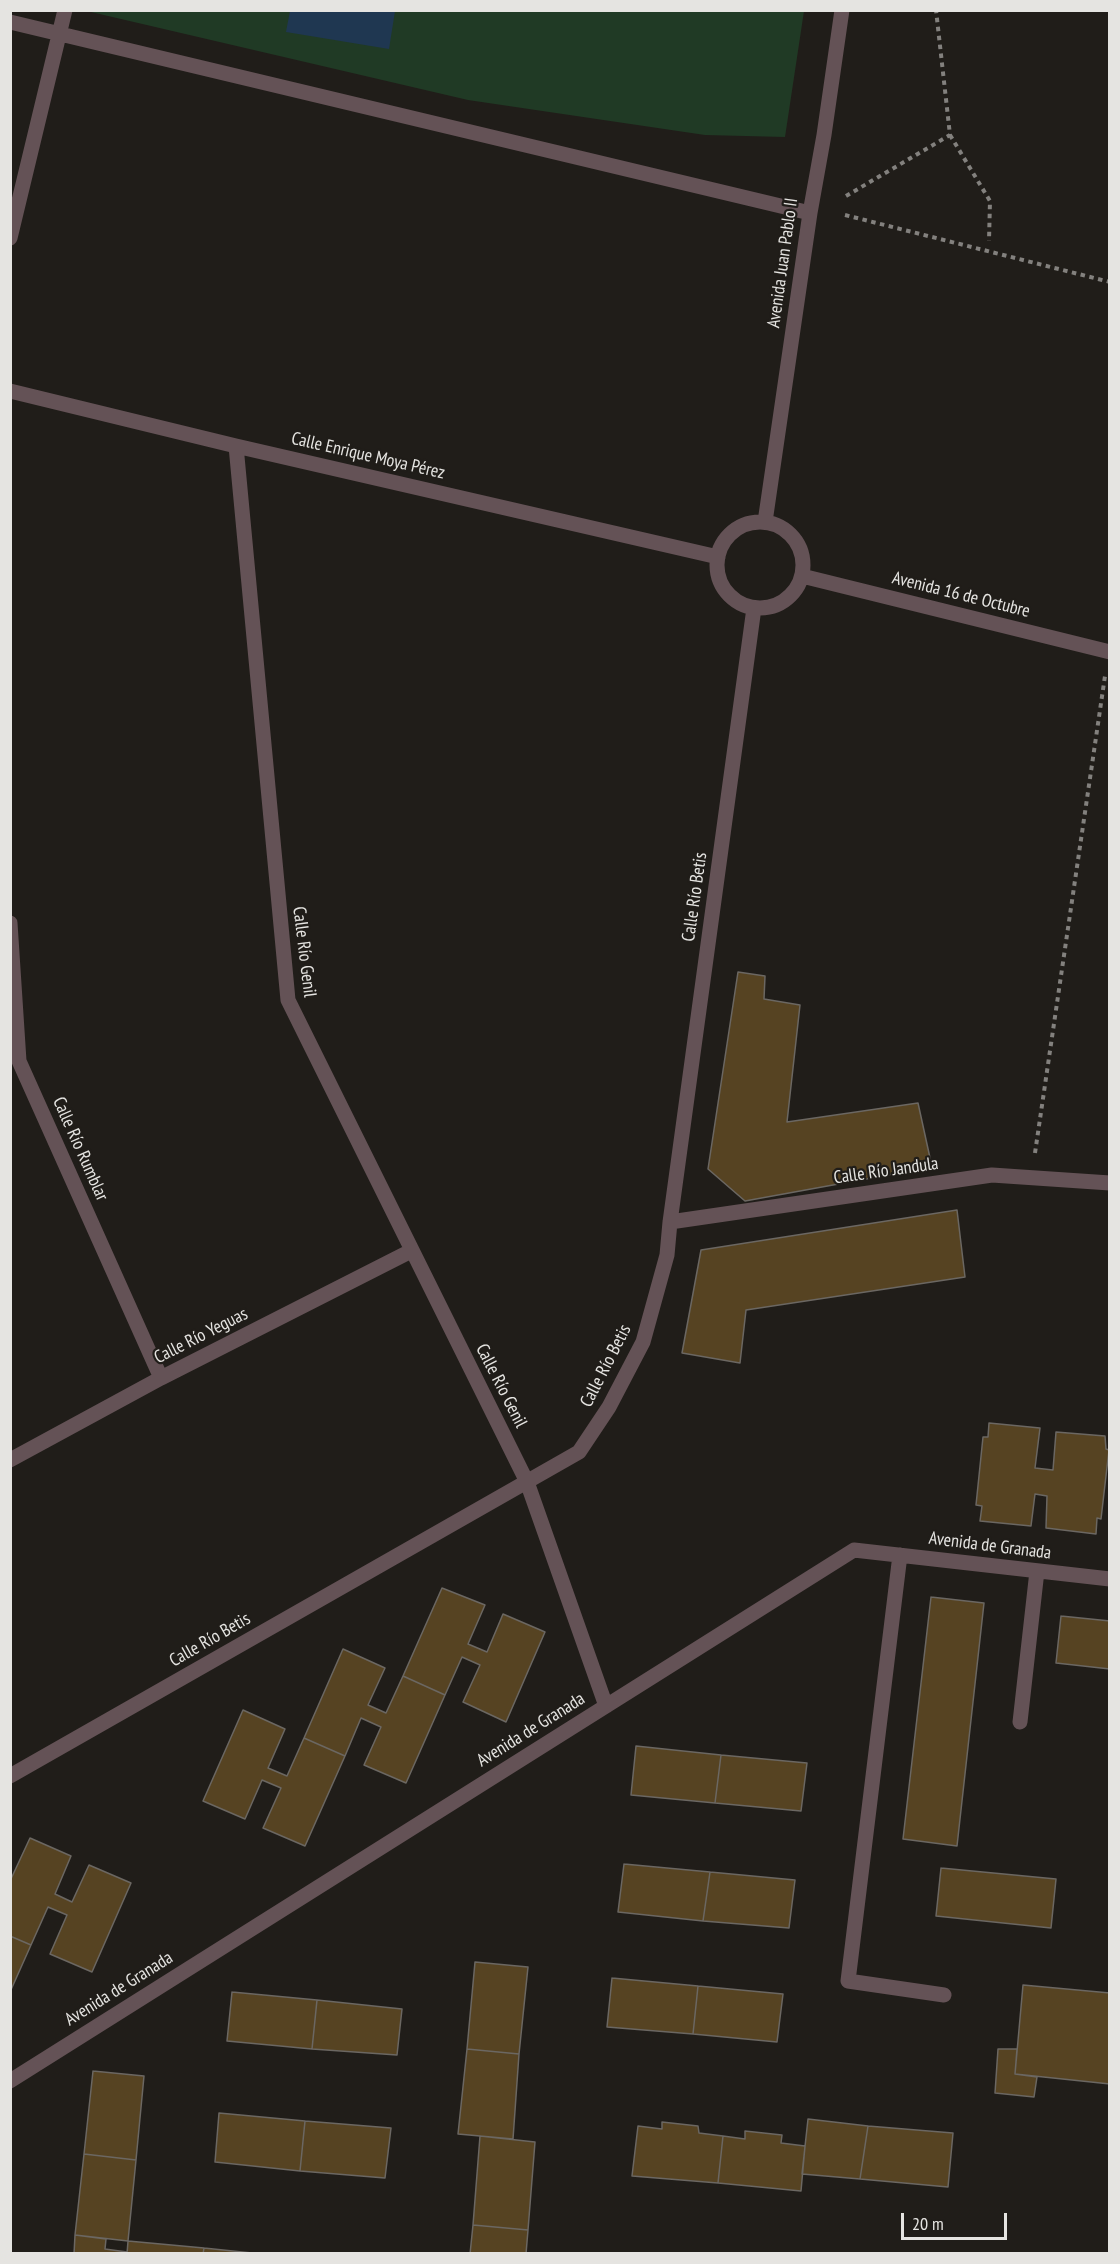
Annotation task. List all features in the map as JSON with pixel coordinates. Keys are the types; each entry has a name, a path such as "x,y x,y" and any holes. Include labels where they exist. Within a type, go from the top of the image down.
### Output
{"street":[{"path":"10,238 65,10"},
{"name":"Avenida Juan Pablo II","path":"765,522 842,10"},
{"path":"10,22 810,213"},
{"name":"Calle Enrique Moya Pérez","path":"10,391 236,446 718,556"},
{"name":"Calle Río Genil","path":"236,446 288,1000 527,1482 606,1706"},
{"path":"765,522 780,526 792,535 800,547 804,561 802,576 797,587 779,604 767,608 754,608 741,604 729,596 721,585 717,571 718,556 724,542 735,530 750,523 765,522"},
{"name":"Avenida 16 de Octubre","path":"802,576 1109,652"},
{"name":"Calle Río Betis","path":"10,1776 579,1452 609,1407 643,1342 667,1255 754,608"},
{"name":"Calle Río Rumblar","path":"10,923 19,1061 161,1378"},
{"name":"Calle Río Jandula","path":"670,1222 992,1175 1110,1183"},
{"name":"Calle Río Yeguas","path":"10,1460 161,1378 411,1251"},
{"name":"Avenida de Granada","path":"10,2080 854,1550 1110,1579"},
{"path":"900,1555 848,1982 944,1995"},
{"path":"1020,1722 1038,1571"}],"path":[{"path":"936,10 950,135 990,201 989,241"},
{"path":"846,196 950,135"},
{"path":"844,215 1110,282"},
{"path":"1032,1178 1109,652"}],"green space":[{"path":"92,10 804,11 785,137 705,135 468,100 91,12"}],"water":[{"path":"290,11 395,11 389,49 286,32"}],"building":[{"path":"738,972 765,976 764,999 800,1005 787,1122 918,1103 932,1167 745,1201 708,1169"},
{"path":"957,1210 965,1277 746,1310 740,1363 682,1353 701,1250"},
{"path":"989,1423 1040,1428 1035,1468 1053,1470 1056,1432 1105,1436 1106,1449 1109,1450 1101,1519 1097,1518 1096,1534 1046,1528 1047,1496 1035,1494 1031,1526 980,1521 982,1506 976,1505 983,1437 988,1437"},
{"path":"442,1588 485,1605 468,1644 487,1652 503,1614 545,1632 506,1722 463,1702 480,1665 462,1657 445,1695 403,1676"},
{"path":"931,1597 984,1603 957,1846 903,1839"},
{"path":"1061,1616 1110,1621 1110,1669 1056,1663"},
{"path":"343,1649 385,1668 368,1705 386,1713 403,1676 445,1695 406,1783 364,1765 381,1727 361,1718 345,1756 304,1738"},
{"path":"243,1710 285,1729 268,1768 287,1776 304,1738 345,1756 305,1846 263,1828 281,1788 262,1780 245,1819 203,1801"},
{"path":"636,1746 721,1755 715,1803 631,1795"},
{"path":"721,1755 807,1763 801,1811 715,1803"},
{"path":"30,1838 71,1856 55,1894 72,1902 89,1865 131,1883 92,1972 50,1954 67,1915 48,1907 31,1945 10,1936 10,1881"},
{"path":"624,1864 710,1872 703,1921 618,1912"},
{"path":"941,1868 1056,1879 1051,1928 936,1916"},
{"path":"710,1872 795,1880 789,1928 703,1921"},
{"path":"10,1936 31,1945 10,1992"},
{"path":"475,1962 528,1967 519,2054 467,2049"},
{"path":"612,1978 698,1986 693,2034 607,2027"},
{"path":"1023,1985 1110,1993 1110,2084 1015,2074"},
{"path":"698,1986 783,1994 777,2042 693,2034"},
{"path":"232,1992 317,2000 312,2049 227,2041"},
{"path":"317,2000 402,2009 397,2055 312,2049"},
{"path":"467,2049 519,2054 513,2139 458,2134"},
{"path":"998,2049 1017,2049 1015,2074 1037,2077 1034,2097 995,2093"},
{"path":"93,2071 144,2076 136,2160 84,2154"},
{"path":"219,2113 305,2121 300,2171 215,2162"},
{"path":"808,2119 868,2126 860,2179 802,2174"},
{"path":"305,2121 391,2128 385,2178 300,2171"},
{"path":"662,2122 698,2126 699,2133 723,2136 718,2183 632,2176 638,2126 662,2129"},
{"path":"868,2126 953,2133 948,2187 860,2179"},
{"path":"745,2131 782,2135 781,2143 805,2146 801,2191 718,2183 723,2136 745,2139"},
{"path":"480,2136 535,2142 528,2230 473,2225"},
{"path":"84,2154 136,2160 128,2241 75,2235"},
{"path":"473,2225 528,2230 526,2254 470,2254"},
{"path":"75,2235 106,2239 105,2249 127,2252 127,2254 74,2254"},
{"path":"128,2241 204,2248 203,2254 127,2254"},
{"path":"204,2248 252,2253 252,2254 203,2254"}]}
